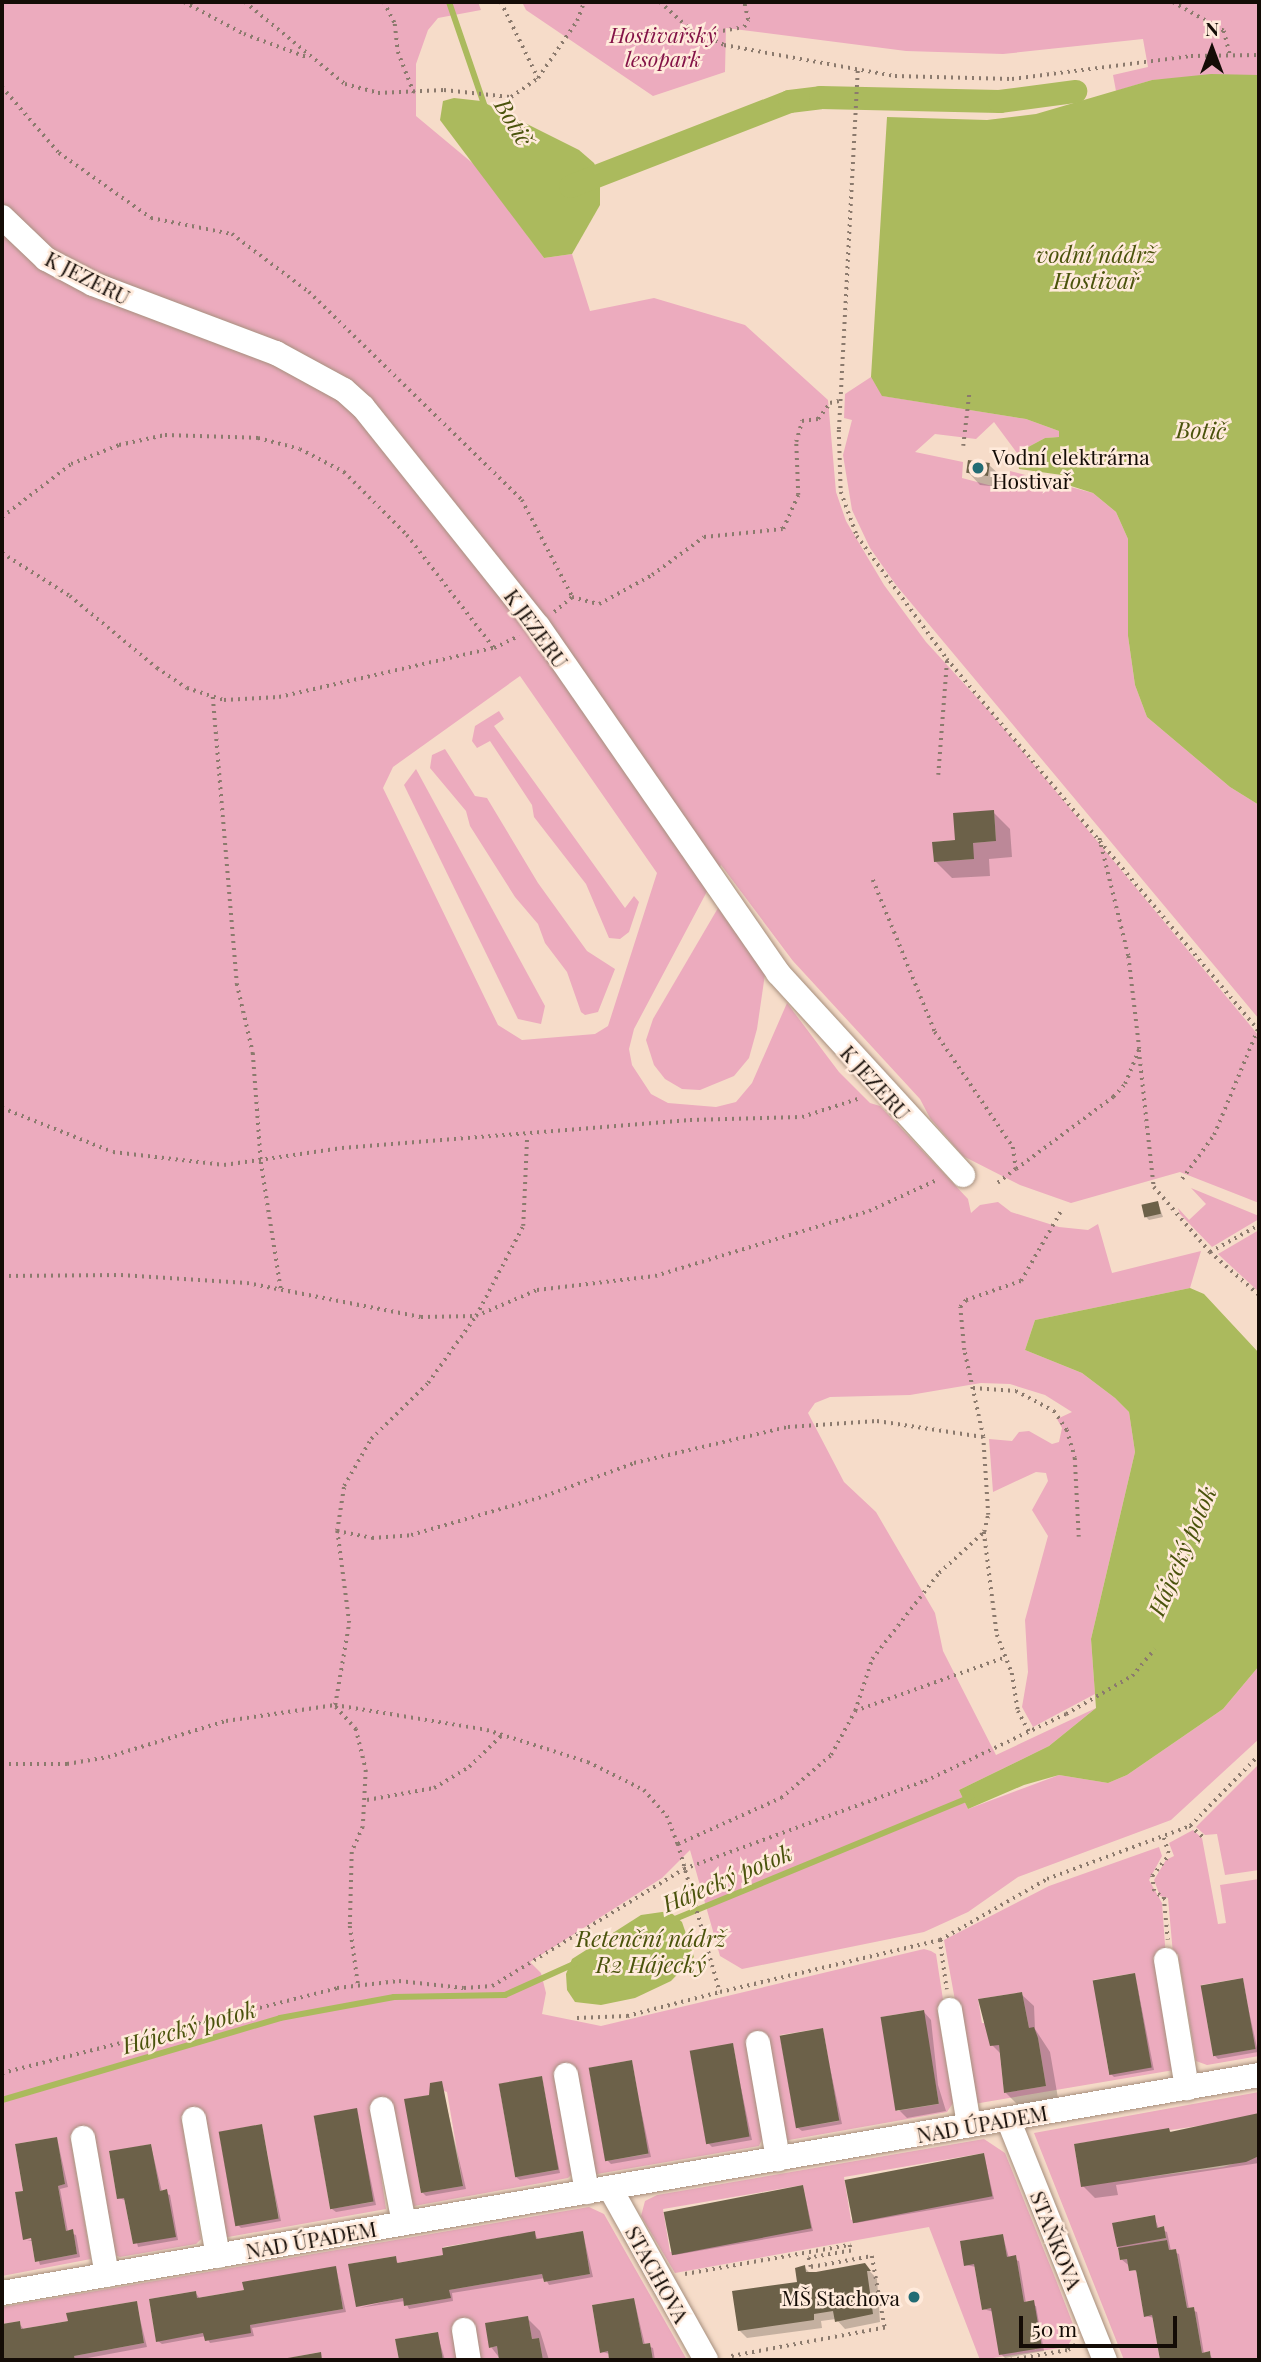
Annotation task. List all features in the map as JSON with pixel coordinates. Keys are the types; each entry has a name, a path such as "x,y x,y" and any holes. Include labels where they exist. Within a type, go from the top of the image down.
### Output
{"street":[{"name":"K JEZERU","path":"2,217 46,258 93,284 276,353 344,390 385,432 538,626 778,973 963,1175"},
{"path":"1166,1959 1187,2088"},
{"path":"950,2010 969,2125"},
{"path":"758,2043 778,2159"},
{"name":"STACHOVA","path":"566,2075 598,2190 716,2360"},
{"name":"NAD ÚPADEM","path":"2,2293 1259,2076"},
{"name":"NAD ÚPADEM","path":"382,2109 404,2223"},
{"name":"NAD ÚPADEM","path":"194,2119 218,2256"},
{"name":"STAŇKOVA","path":"1008,2119 1093,2353"},
{"path":"83,2138 107,2275"},
{"path":"464,2330 470,2360"}],"path":[{"path":"184,2 244,34 309,58"},
{"path":"246,2 309,58 345,84 378,93 444,90 511,97 538,78 577,21 584,2"},
{"path":"384,2 414,93"},
{"path":"501,2 538,78"},
{"path":"660,2 709,39 764,55 858,71 1012,79 1230,55 1259,55"},
{"path":"709,39 716,32 744,27 748,20 744,2"},
{"path":"1173,2 1224,32 1230,55"},
{"path":"858,71 839,398 842,492 857,536 947,659 1099,836 1259,1030 1214,1135 1182,1179"},
{"path":"2,87 60,153 150,218 232,234 309,292 522,500 572,597 599,604 652,575 704,537 783,529 799,495 796,442 802,421 818,419 830,403 839,398"},
{"path":"962,446 969,394"},
{"path":"2,517 71,464 119,445 165,435 258,438 300,449 344,472 407,535 494,648"},
{"path":"2,553 70,596 158,668 187,688 224,701 279,697 494,648 538,626 572,597"},
{"path":"938,775 947,659"},
{"path":"213,697 237,984 253,1053 261,1162 281,1289"},
{"path":"1099,836 1128,956 1154,1186 1210,1252 1259,1295"},
{"path":"873,880 930,1023 997,1119 1013,1147 1016,1169"},
{"path":"998,1183 1113,1097 1125,1084 1139,1049"},
{"path":"2,1108 113,1152 213,1164 261,1162 342,1148 527,1136 690,1120 802,1117 844,1106 880,1084"},
{"path":"335,1705 349,1623 337,1531 344,1486 371,1439 428,1382 476,1316 523,1226 527,1136"},
{"path":"2,1276 121,1275 281,1289 421,1317 476,1316 537,1290 655,1276 869,1211 905,1197 932,1181 963,1175"},
{"path":"1030,1732 1015,1702 1006,1657 997,1635 989,1589 984,1532 988,1515 983,1437 960,1307 966,1300 1021,1281 1062,1209"},
{"path":"1210,1252 1259,1225"},
{"path":"973,1388 1016,1391 1054,1411 1067,1430 1075,1458 1079,1537"},
{"path":"337,1531 373,1538 411,1535 545,1496 634,1463 788,1427 877,1421 983,1437"},
{"path":"678,1844 781,1798 831,1755 855,1711 872,1659 939,1573 984,1532"},
{"path":"2,2073 359,1985 399,1980 464,1988 492,1986 684,1869 925,1781 1030,1732 1132,1676 1155,1649"},
{"path":"855,1711 1006,1657"},
{"path":"335,1705 356,1729 366,1770 367,1800 352,1852 349,1926 359,1985"},
{"path":"2,1764 67,1764 108,1757 226,1721 335,1705 502,1735 588,1762 644,1790 667,1816 678,1844 705,1948 720,1992"},
{"path":"367,1800 434,1788 469,1767 502,1735"},
{"path":"577,2018 627,2016 940,1940 1047,1879 1164,1838 1190,1826 1259,1755"},
{"path":"1190,1826 1203,1837"},
{"path":"1164,1838 1170,1856 1152,1876 1154,1891 1164,1899 1166,1959"},
{"path":"940,1940 950,2010"},
{"path":"684,2274 850,2245 851,2251 809,2258 811,2267 872,2256 885,2328 730,2357"},
{"path":"1010,2360 1068,2350 1093,2353"}],"green space":[{"path":"2,2 478,2 481,10 438,18 428,30 416,64 416,116 476,166 544,258 572,254 590,311 654,298 745,325 828,400 836,492 846,521 884,585 926,642 990,712 1259,1036 1259,1203 1180,1172 1071,1203 1020,1185 963,1156 930,1118 920,1099 793,961 721,865 634,1029 629,1049 632,1065 651,1094 668,1103 716,1107 736,1102 752,1083 787,1003 839,1072 870,1103 880,1106 968,1199 971,1213 980,1205 998,1202 1011,1212 1059,1227 1088,1230 1098,1224 1112,1273 1201,1251 1190,1288 1035,1320 1025,1350 1082,1373 1115,1398 1129,1412 1135,1452 1091,1639 1095,1694 1033,1727 1022,1707 1028,1672 1025,1620 1048,1536 1032,1510 1048,1481 1046,1473 1036,1472 993,1492 989,1439 1012,1441 1019,1432 1029,1431 1052,1444 1059,1442 1062,1428 1057,1419 1072,1412 1045,1395 1010,1384 981,1383 910,1395 830,1397 815,1403 808,1413 844,1482 876,1512 935,1613 943,1651 996,1755 1096,1708 1049,1746 959,1790 968,1809 1059,1775 1108,1783 1127,1775 1223,1709 1259,1666 1259,1739 1171,1820 1018,1877 968,1912 924,1932 742,1969 720,1956 690,1850 662,1878 530,1962 541,1973 546,1993 542,2014 601,2026 924,1949 931,1951 936,1954 944,2006 937,2008 953,2103 947,2112 789,2140 762,2139 759,2146 597,2174 572,2174 568,2178 414,2206 408,2202 371,2106 386,2209 228,2237 223,2236 201,2113 181,2116 201,2239 196,2244 120,2257 115,2255 90,2132 70,2136 91,2259 2,2276","holes":["520,676 657,873 608,1026 595,1034 522,1040 498,1025 383,788 393,767","994,811 996,841 973,843 973,859 934,862 933,842 955,840","923,2010 939,2104 897,2111 881,2017","823,2028 839,2121 797,2128 780,2035","733,2044 749,2136 707,2144 691,2051","632,2060 648,2154 606,2161 589,2068","542,2076 557,2170 515,2177 499,2084","431,2087 447,2092 463,2186 421,2193 405,2100 429,2095","314,2115 373,2202 330,2209","262,2124 279,2218 236,2225 220,2132","57,2137 65,2184 58,2186 66,2231 73,2230 77,2254 35,2262 31,2238 24,2239 15,2192 23,2191 15,2144","151,2144 160,2191 166,2189 133,2244 124,2198 117,2198 109,2152"]},
{"name":"Hostivařský lesopark","path":"522,2 1259,2 1259,75 1152,80 1116,91 1113,75 1148,67 1143,39 1003,54 906,51 726,28 725,72 653,96 526,10"},
{"path":"871,377 883,396 1026,419 1059,431 1060,437 1045,438 1017,453 994,422 976,439 935,434 915,452 963,462 962,478 1011,491 1010,471 1093,493 1116,512 1128,539 1128,636 1135,685 1147,717 1230,787 1259,805 1259,1019 896,585 870,548 852,510 843,455 852,420 844,418 845,394"},
{"path":"499,711 504,719 494,726 625,908 634,896 639,902 629,932 620,939 609,938 586,884 534,817 532,805 490,741 477,748 472,741 475,726"},
{"path":"445,749 475,796 487,798 538,883 587,951 615,969 598,1012 585,1015 581,1012 567,972 545,943 538,924 515,897 470,826 466,811 430,768 432,755"},
{"path":"416,769 545,1006 541,1024 518,1019 404,785"},
{"path":"718,908 765,974 757,1029 749,1058 734,1076 700,1090 682,1089 665,1079 654,1065 646,1040 653,1019"},
{"path":"1191,1188 1259,1216 1259,1219 1212,1247 1180,1214 1178,1208 1189,1220 1206,1204"},
{"path":"1259,1230 1259,1292 1218,1254"},
{"path":"1259,1764 1259,1870 1225,1875 1217,1834 1205,1835 1196,1827"},
{"path":"1193,1830 1202,1838 1218,1924 1226,1923 1220,1885 1259,1879 1259,2056 1207,2065 1196,2061 1178,1954 1173,1954 1168,1898 1160,1896 1154,1880 1166,1860 1174,1856 1169,1843","holes":["1243,1978 1255,2049 1213,2056 1201,1985"]},
{"path":"1159,1847 1162,1856 1149,1880 1162,1903 1174,2070 974,2104 944,1940 1049,1886","holes":["1135,1973 1151,2067 1109,2074 1093,1980","1022,1992 1029,2028 1038,2038 1046,2086 1004,2093 999,2045 987,2023 982,2023 978,1999"]},
{"path":"1259,2092 1259,2113 1239,2120 1074,2144 1081,2186 1223,2167 1259,2156 1259,2360 1211,2360 1210,2351 1202,2353 1194,2307 1187,2308 1176,2249 1169,2250 1166,2240 1118,2249 1120,2260 1127,2259 1129,2271 1136,2270 1144,2316 1152,2315 1160,2360 1124,2360 1034,2133","holes":["1154,2215 1157,2228 1164,2226 1166,2238 1117,2246 1113,2223"]},
{"path":"984,2139 1005,2153 1076,2332 1067,2347 980,2360 929,2227 675,2273 641,2216 645,2201 657,2195","holes":["984,2153 991,2196 851,2220 844,2177","803,2185 811,2227 670,2252 663,2209","1003,2234 1007,2258 1016,2256 1024,2302 1033,2300 1036,2350 991,2308 982,2310 974,2264 961,2241"]},
{"path":"589,2207 604,2214 687,2360 653,2360 650,2343 643,2344 634,2298 592,2305 600,2352 608,2351 609,2360 543,2360 539,2338 532,2339 528,2317 490,2348 497,2346 499,2360 477,2360 470,2327 452,2329 458,2360 443,2360 437,2332 395,2339 399,2360 322,2360 320,2352 278,2360 75,2360 74,2356 144,2343 137,2301 67,2313 68,2321 21,2329 20,2321 2,2324 2,2307","holes":["583,2231 590,2274 544,2282 542,2274 449,2290 450,2298 405,2306 403,2298 356,2306 349,2264 395,2256 397,2263 443,2255 443,2247 534,2232 536,2239","336,2267 343,2309 156,2341 149,2299 196,2291 197,2298 244,2290 243,2283"]}],"water":[{"name":"vodní nádrž Hostivař","path":"1211,74 1259,75 1259,805 1230,787 1147,717 1135,685 1128,636 1128,539 1116,512 1093,493 1071,486 1069,476 1019,469 1017,453 1045,438 1059,437 1059,431 1026,419 882,396 871,377 887,117 987,120 1036,114 1152,80"},
{"path":"454,98 481,101 579,150 594,163 600,175 600,205 572,254 544,258 440,120 443,101"},
{"path":"1190,1288 1204,1294 1259,1353 1259,1666 1223,1709 1127,1775 1108,1783 1059,1775 1024,1785 968,1809 959,1790 1049,1746 1096,1708 1091,1639 1135,1452 1129,1412 1115,1398 1082,1373 1025,1350 1035,1320"},
{"name":"Retenční nádrž R2 Hájecký","path":"669,1911 682,1922 694,1957 671,1981 635,1998 601,2005 575,2002 567,1990 566,1974 572,1959 641,1915"}],"building":[{"name":"Vodní elektrárna Hostivař","path":"968,460 990,463 988,476 966,473"},
{"path":"994,810 996,841 973,843 974,859 934,862 932,842 955,840 953,813"},
{"path":"1158,1201 1161,1214 1144,1217 1141,1205"},
{"path":"1135,1973 1152,2068 1109,2075 1093,1980"},
{"path":"1243,1978 1256,2049 1213,2056 1201,1985"},
{"path":"1022,1992 1029,2028 1034,2027 1038,2038 1046,2086 1004,2093 999,2045 990,2046 978,1999"},
{"path":"924,2010 939,2104 895,2111 881,2017"},
{"path":"823,2028 839,2121 796,2128 780,2036"},
{"path":"733,2043 749,2137 706,2144 690,2051"},
{"path":"632,2060 648,2154 605,2161 589,2068"},
{"path":"542,2076 558,2170 515,2177 499,2084"},
{"path":"442,2081 463,2186 421,2193 404,2099 429,2095 430,2083"},
{"path":"357,2108 373,2202 330,2209 314,2116"},
{"path":"1259,2113 1259,2156 1246,2162 1081,2187 1074,2144 1169,2128 1170,2132"},
{"path":"262,2124 279,2219 235,2226 219,2132"},
{"path":"57,2137 65,2184 58,2186 66,2231 73,2229 77,2254 35,2262 31,2238 23,2240 15,2192 23,2191 15,2144"},
{"path":"151,2144 160,2191 167,2189 176,2237 133,2244 124,2198 117,2199 109,2151"},
{"path":"984,2153 992,2196 853,2223 845,2180"},
{"path":"803,2185 811,2228 672,2255 664,2212"},
{"path":"1155,2215 1157,2228 1164,2226 1166,2238 1117,2247 1112,2223"},
{"path":"535,2231 536,2239 583,2231 590,2274 544,2282 542,2274 449,2290 451,2298 404,2306 403,2298 356,2307 348,2264 396,2256 397,2263 443,2255 442,2248"},
{"path":"1003,2234 1007,2257 1016,2255 1024,2302 1034,2300 1042,2348 999,2355 991,2308 982,2310 974,2264 964,2266 960,2241"},
{"path":"1167,2240 1169,2250 1176,2249 1187,2308 1194,2307 1202,2353 1210,2351 1211,2360 1160,2360 1152,2315 1144,2317 1136,2270 1129,2271 1127,2259 1120,2260 1118,2248"},
{"path":"865,2263 871,2271 867,2271 873,2314 835,2322 833,2311 814,2314 814,2320 738,2331 732,2291 797,2282 795,2268 805,2265 806,2272 816,2272"},
{"path":"336,2266 343,2309 250,2325 251,2333 205,2341 203,2333 156,2342 149,2299 196,2291 197,2298 244,2290 242,2282"},
{"path":"634,2298 643,2344 650,2343 653,2360 609,2360 608,2351 600,2353 592,2305"},
{"path":"137,2301 144,2343 74,2356 75,2360 2,2360 2,2324 20,2321 21,2329 45,2325 68,2321 66,2313"},
{"path":"528,2316 532,2339 539,2338 543,2360 499,2360 497,2346 489,2348 485,2323"},
{"path":"438,2332 443,2360 399,2360 395,2339"},
{"path":"321,2352 322,2360 282,2360 282,2359"}],"waterway":[{"name":"Botič","path":"449,2 485,107"},
{"path":"570,186 789,101 820,97 999,101 1075,91"},
{"name":"Hájecký potok","path":"670,1921 971,1797"},
{"name":"Hájecký potok","path":"2,2100 280,2018 394,1997 505,1995 574,1964"}],"place":[{"name":"Vodní elektrárna Hostivař","path":"978,468"},
{"name":"MŠ Stachova","path":"914,2297"}]}
